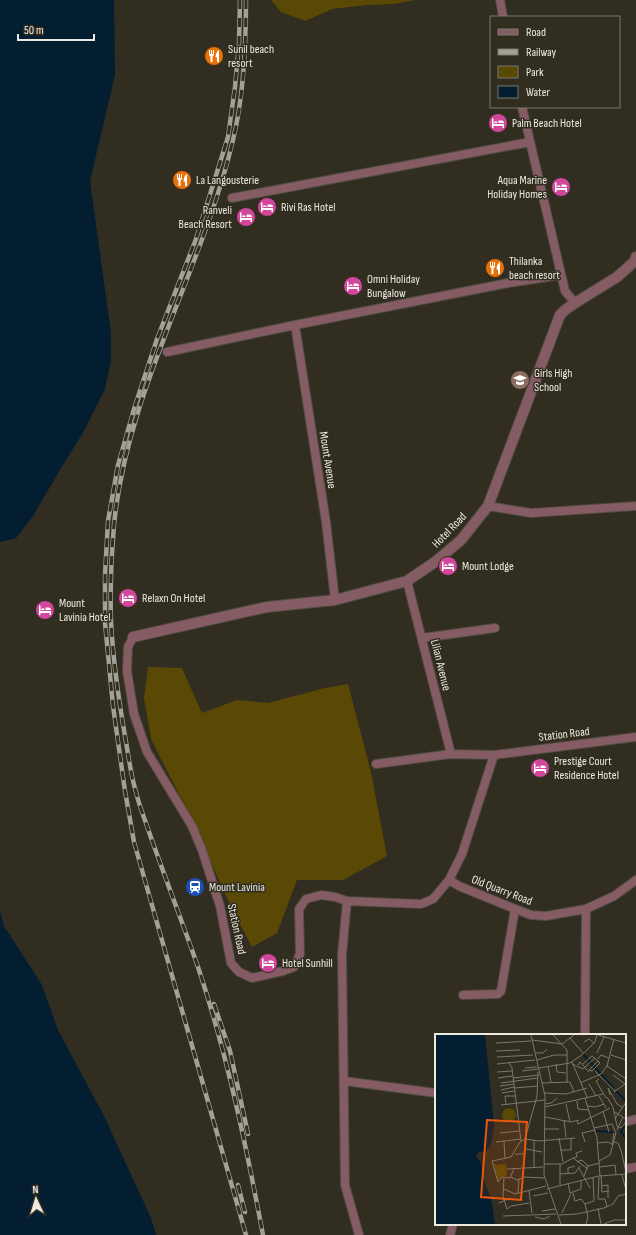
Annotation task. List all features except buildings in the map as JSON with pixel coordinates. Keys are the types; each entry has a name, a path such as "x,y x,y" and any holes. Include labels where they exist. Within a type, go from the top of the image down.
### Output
{"street":[{"path":"500,0 503,16"},
{"path":"522,108 565,290 575,303"},
{"path":"232,198 530,142"},
{"name":"Hotel Road","path":"133,637 267,608 335,600 407,581 435,562 461,540 488,506 557,322 564,310 617,277 636,261"},
{"path":"166,352 508,283 561,275"},
{"name":"Mount Avenue","path":"295,325 326,522 335,600"},
{"path":"488,506 531,513 636,506"},
{"name":"Lilian Avenue","path":"407,581 451,754"},
{"path":"422,638 495,628"},
{"name":"Station Road","path":"133,637 128,648 127,671 134,714 147,752 192,826 202,850 220,906 231,963 239,972 252,978 294,967 300,954 299,909 306,899 321,895 347,901 421,904 433,899 449,880 462,854 494,755"},
{"name":"Station Road","path":"376,764 451,754 494,755 636,737"},
{"name":"Old Quarry Road","path":"449,880 459,886 531,915 546,916 586,910 614,896 636,880"},
{"path":"347,901 342,955 345,1185 359,1235"},
{"path":"463,995 498,994 501,991 515,909"},
{"path":"585,1034 586,910"},
{"path":"344,1081 435,1093"},
{"path":"626,1122 636,1119"},
{"path":"626,1169 636,1167"},
{"path":"450,1235 453,1225"}],"green space":[{"path":"271,0 415,0 394,4 332,9 305,21 281,12"},
{"path":"148,667 182,668 202,713 237,700 268,703 325,688 348,684 371,772 387,856 343,880 297,880 277,933 252,947 232,909 185,806 151,739 144,698"}],"water":[{"path":"0,0 114,0 115,75 90,181 111,333 111,360 105,389 84,431 33,516 16,538 0,542"},
{"path":"0,912 4,926 42,985 58,1030 104,1116 151,1218 156,1235 0,1235"}],"railway":[{"path":"240,0 239,43 228,137 196,239 157,339 134,409 118,465 108,521 105,575 105,623 113,706 134,842 246,1235"},
{"path":"246,0 244,70 240,106 233,140 220,189 149,378 134,426 122,475 113,537 111,609 112,636 123,727 137,797 198,967 218,1033 243,1134 263,1235"},
{"path":"214,1004 230,1051 248,1134"},
{"path":"238,1185 245,1212"}],"place":[{"name":"Sunil beach resort","path":"214,56"},
{"name":"Palm Beach Hotel","path":"498,123"},
{"name":"La Langousterie","path":"182,180"},
{"name":"Aqua Marine Holiday Homes","path":"561,187"},
{"name":"Rivi Ras Hotel","path":"267,207"},
{"name":"Ranveli Beach Resort","path":"246,217"},
{"name":"Thilanka beach resort","path":"495,268"},
{"name":"Omni Holiday Bungalow","path":"353,286"},
{"name":"Girls High School","path":"520,380"},
{"name":"Mount Lodge","path":"448,566"},
{"name":"Relaxn On Hotel","path":"128,598"},
{"name":"Mount Lavinia Hotel","path":"45,610"},
{"name":"Prestige Court Residence Hotel","path":"540,768"},
{"name":"Mount Lavinia","path":"195,887"},
{"name":"Hotel Sunhill","path":"268,963"}]}
